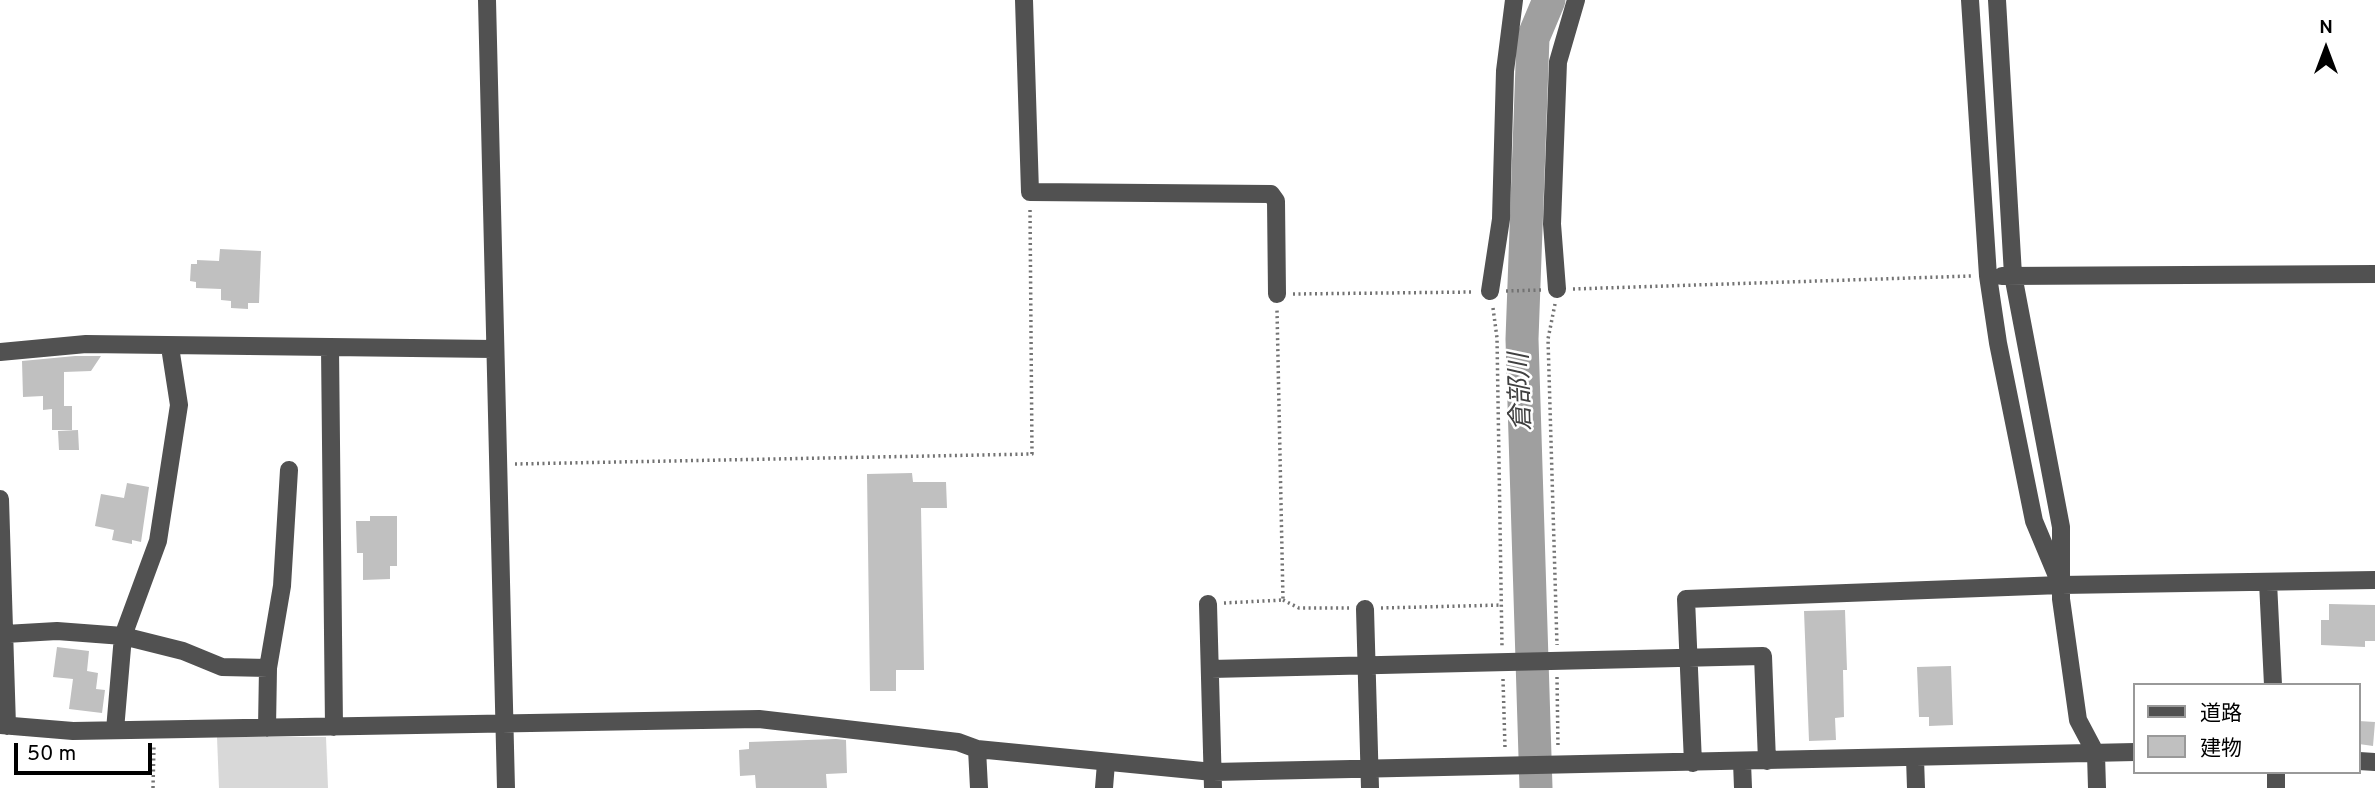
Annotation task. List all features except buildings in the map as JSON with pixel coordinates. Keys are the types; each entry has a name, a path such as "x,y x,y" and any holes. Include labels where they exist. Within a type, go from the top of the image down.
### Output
{"street":[{"path":"487,0 494,225 493,349 506,788"},
{"path":"1024,0 1030,192 1271,194 1276,201 1277,294"},
{"path":"1497,291 1506,71 1514,0"},
{"path":"1553,289 1552,224 1558,62 1576,0"},
{"path":"1970,0 1988,276 1998,343 2034,521 2061,585"},
{"path":"1997,0 2013,275 2061,527 2061,585 2078,720 2096,754 2097,788"},
{"path":"1988,276 2375,274"},
{"path":"0,352 86,344 493,349"},
{"path":"115,730 123,636 158,541 179,405 170,347"},
{"path":"330,348 334,727"},
{"path":"267,728 268,668 282,586 289,470"},
{"path":"0,499 5,634 3,726 73,731 759,719 958,741 977,749 1106,763 1213,780 1370,779 1469,769 1551,766 2134,752"},
{"path":"1693,763 1686,598 2061,585 2375,580"},
{"path":"2268,582 2273,683"},
{"path":"1208,604 1213,780"},
{"path":"1365,609 1370,779"},
{"path":"5,634 57,631 123,636 183,651 222,667 268,668"},
{"path":"1211,669 1368,663 1763,656 1767,761"},
{"path":"977,749 979,788"},
{"path":"1915,758 1916,788"},
{"path":"1742,762 1743,788"},
{"path":"1104,788 1106,763"},
{"path":"1468,788 1469,769"}],"path":[{"path":"498,462 507,465 1032,454 1030,192"},
{"path":"1283,600 1277,294 1497,291 1988,276"},
{"path":"1551,766 1548,659 1548,339 1553,289"},
{"path":"1497,291 1502,605 1512,660 1506,768"},
{"path":"1208,604 1283,600 1299,608 1365,609 1502,605"},
{"path":"153,788 154,729"}],"shaded area":[{"path":"217,737 326,737 328,788 219,788"}],"waterway":[{"name":"倉部川","path":"1536,788 1522,339 1533,38 1549,0"}]}
